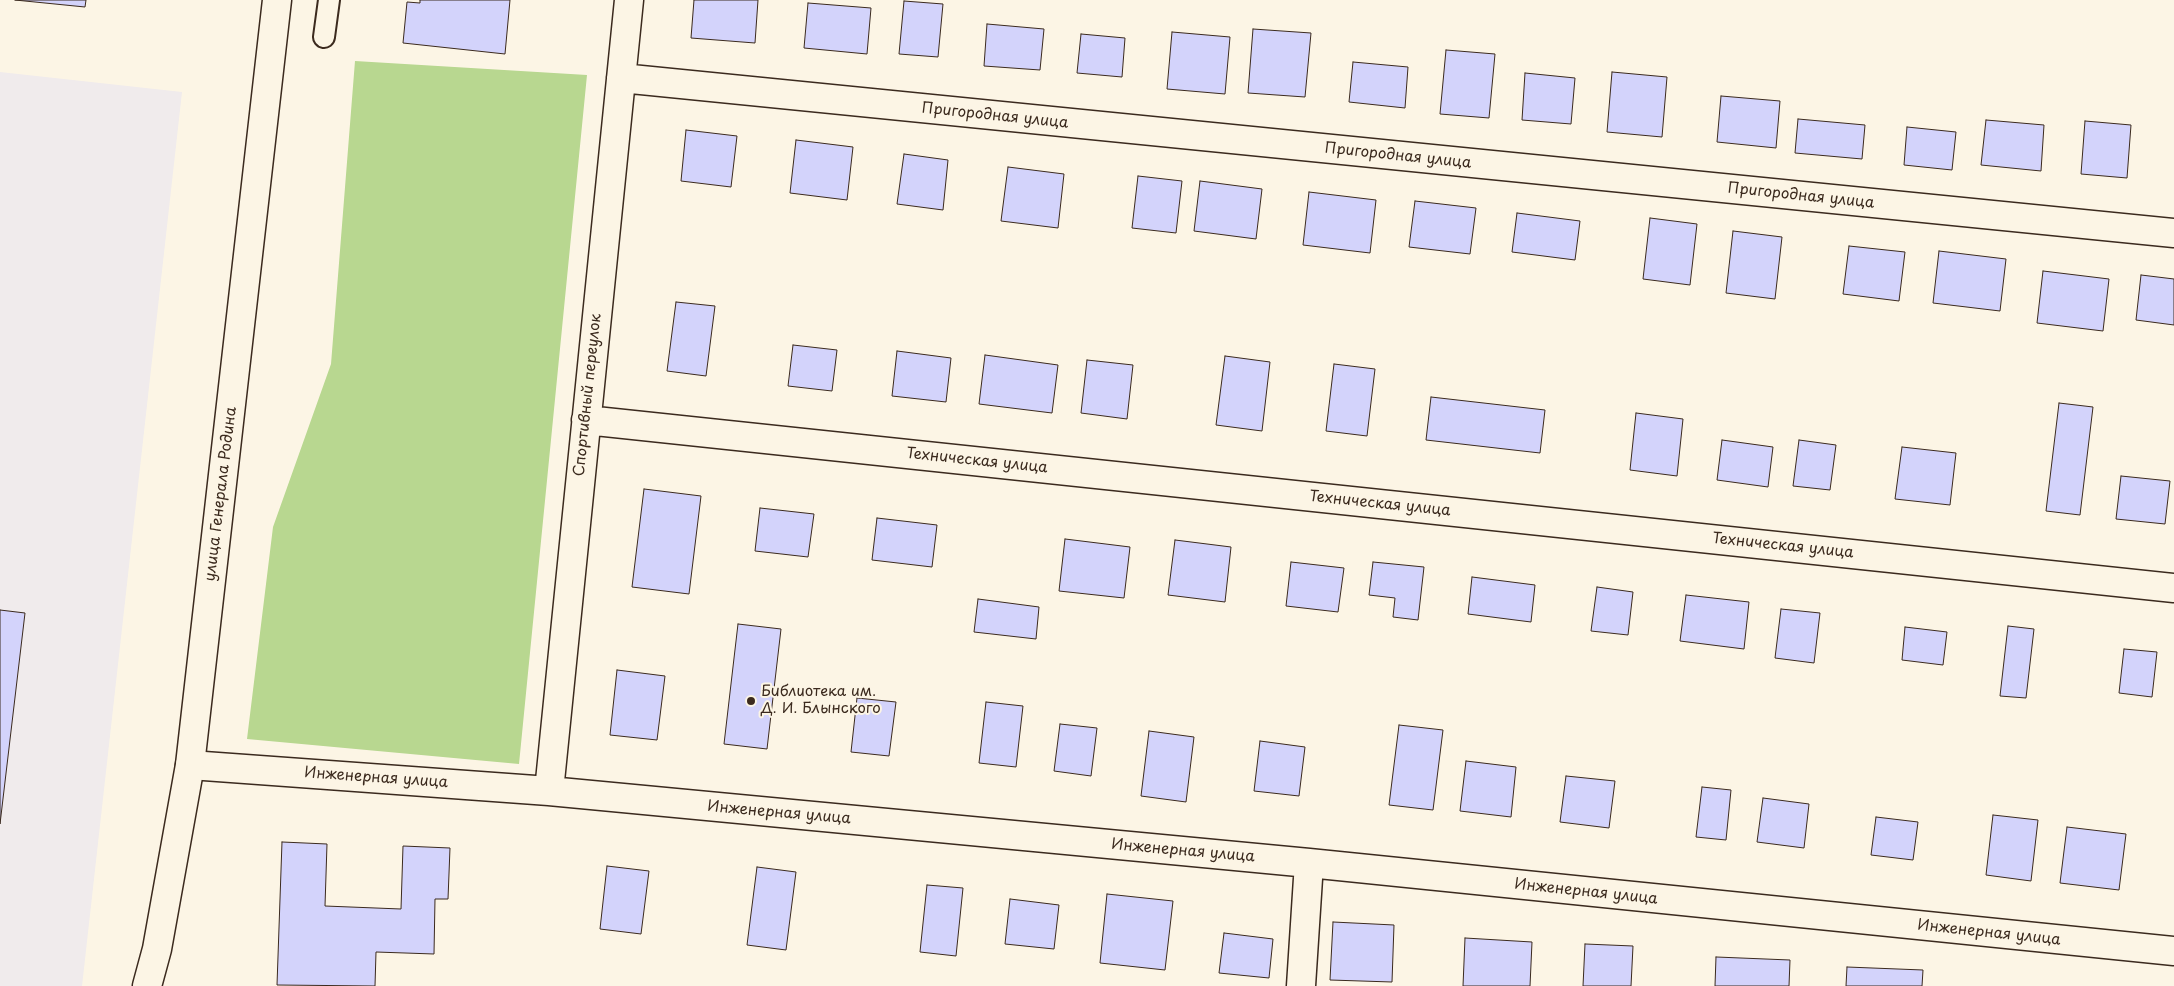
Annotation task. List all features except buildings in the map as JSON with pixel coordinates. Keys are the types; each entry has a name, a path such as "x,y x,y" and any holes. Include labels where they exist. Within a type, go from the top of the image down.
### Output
{"street":[{"name":"улица Генерала Родина","path":"147,986 158,949 190,765 277,0"},
{"name":"Спортивный переулок","path":"549,791 629,0"},
{"name":"Пригородная улица","path":"621,78 2174,233"},
{"name":"Техническая улица","path":"586,420 2174,588"},
{"name":"Инженерная улица","path":"190,765 549,791 1309,863 2174,951"},
{"path":"1301,986 1309,863"}],"lane":[{"path":"324,37 329,0"}],"shaded area":[{"path":"0,72 182,92 82,986 0,986"}],"green space":[{"path":"355,61 587,75 519,764 247,739 273,527 331,364"}],"place":[{"name":"Библиотека им. Д. И. Блынского","path":"751,701"}]}
